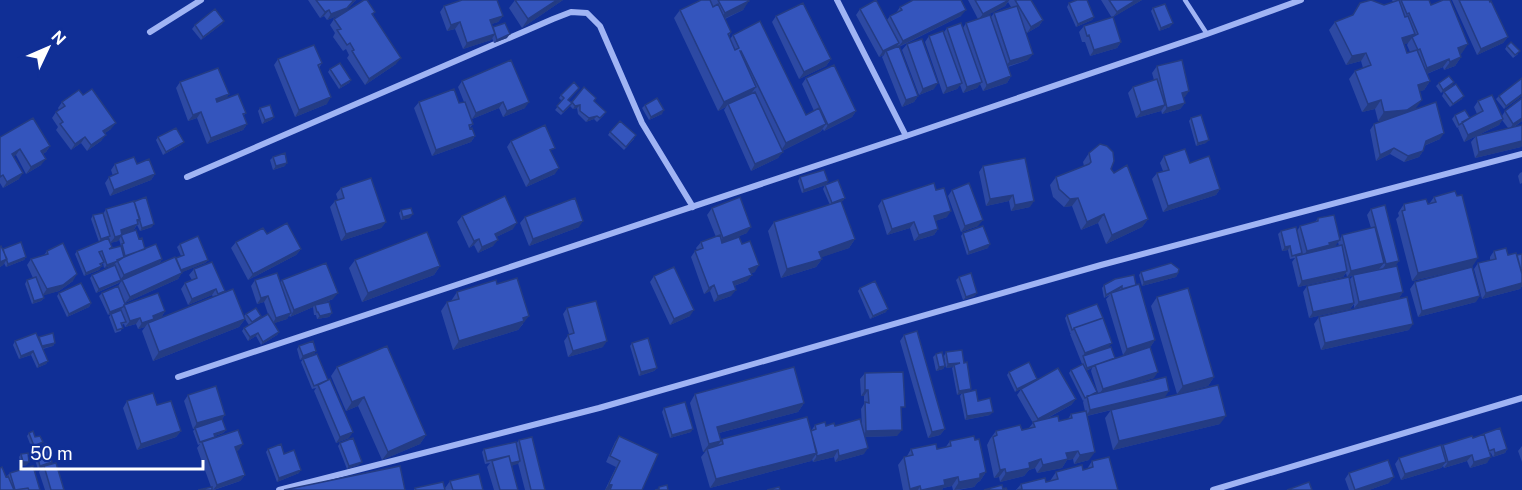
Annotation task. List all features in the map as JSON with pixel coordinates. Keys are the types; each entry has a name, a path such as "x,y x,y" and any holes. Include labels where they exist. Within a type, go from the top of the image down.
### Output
{"street":[{"path":"150,32 201,0"},
{"path":"837,0 906,136"},
{"path":"178,377 906,136 1301,0"},
{"path":"187,177 572,12 587,13 600,26 642,123 693,207"},
{"path":"279,490 599,408 1101,265 1522,154"},
{"path":"1213,490 1522,398"}],"lane":[{"path":"1185,0 1207,34"}],"building":[{"path":"316,0 354,0 347,8 331,14 329,10 325,12"},
{"path":"367,0 375,12 372,14 401,58 369,79 352,51 354,50 350,43 347,45 337,30 341,29 334,19"},
{"path":"462,0 497,0 503,16 490,20 495,34 467,43 460,22 451,25 444,6"},
{"path":"515,0 557,0 528,19"},
{"path":"701,0 710,0 713,7 718,4 731,32 728,34 735,50 739,48 733,35 760,21 806,115 819,108 826,124 786,143 741,51 756,87 724,102 680,10"},
{"path":"718,0 748,0 749,1 725,13"},
{"path":"876,0 899,43 883,51 860,9"},
{"path":"913,0 961,0 966,10 903,41 890,16 902,10 900,7"},
{"path":"975,0 1009,0 983,14"},
{"path":"1015,0 1031,0 1043,20 1031,27"},
{"path":"1087,0 1094,17 1078,24 1069,3"},
{"path":"1109,0 1136,0 1117,12"},
{"path":"1371,0 1384,5 1399,0 1405,17 1408,16 1415,34 1402,38 1407,53 1417,50 1430,81 1418,85 1422,100 1407,110 1384,112 1381,100 1368,104 1355,71 1371,65 1366,53 1352,56 1335,22 1353,15 1360,3"},
{"path":"1401,0 1429,0 1431,5 1450,0 1468,44 1458,48 1461,57 1427,68 1420,49 1418,50 1412,37 1418,34"},
{"path":"1459,0 1491,1 1508,37 1481,49"},
{"path":"803,3 831,59 804,72 776,16"},
{"path":"1165,4 1173,23 1161,28 1153,8"},
{"path":"1017,6 1033,54 1010,61 994,13"},
{"path":"215,9 224,21 203,37 195,25"},
{"path":"990,15 1011,76 987,85 966,23"},
{"path":"1113,17 1121,42 1094,50 1084,26"},
{"path":"505,23 510,34 497,40 493,27"},
{"path":"961,23 982,82 967,87 947,28"},
{"path":"943,31 962,83 947,88 929,36"},
{"path":"922,39 938,83 923,89 907,44"},
{"path":"1511,42 1520,51 1515,55 1507,46"},
{"path":"314,45 322,63 318,65 331,97 299,110 278,59"},
{"path":"899,46 918,96 906,100 886,51"},
{"path":"511,60 529,102 507,111 503,102 476,113 462,81"},
{"path":"1182,60 1189,91 1182,93 1185,103 1167,108 1157,66"},
{"path":"340,63 351,80 341,86 330,69"},
{"path":"834,65 856,111 828,125 806,78"},
{"path":"218,68 229,94 216,99 217,102 238,94 246,113 243,114 247,124 211,138 201,112 193,115 180,82"},
{"path":"1449,76 1454,82 1443,90 1439,83"},
{"path":"1522,78 1522,94 1506,106 1499,96"},
{"path":"1157,79 1165,105 1141,112 1133,87"},
{"path":"574,82 579,88 568,100 572,103 563,112 557,106 564,98 561,95"},
{"path":"1456,84 1464,96 1453,104 1444,92"},
{"path":"584,87 606,112 600,118 597,116 589,118 580,111 580,105 575,106 572,102"},
{"path":"92,89 116,123 103,131 106,135 91,145 85,137 75,144 60,124 63,122 56,112 65,106 62,102 79,90 83,95"},
{"path":"454,89 459,103 465,102 473,124 469,125 470,129 472,128 475,136 436,150 419,102"},
{"path":"755,92 783,152 755,164 728,104"},
{"path":"1492,95 1503,119 1468,135 1462,122 1483,111 1478,101"},
{"path":"657,98 664,110 651,117 645,105"},
{"path":"1522,98 1522,118 1513,124 1505,111"},
{"path":"1436,102 1444,133 1426,141 1423,151 1408,156 1394,148 1380,155 1374,124"},
{"path":"270,105 274,117 265,120 260,108"},
{"path":"1465,110 1470,118 1459,125 1455,115"},
{"path":"1201,115 1209,140 1198,143 1191,118"},
{"path":"33,118 50,146 41,151 46,159 31,167 20,149 12,154 23,173 7,182 3,175 0,177 0,137"},
{"path":"620,121 636,135 626,147 610,132"},
{"path":"545,125 555,148 550,150 559,168 530,181 511,141"},
{"path":"1522,125 1522,141 1479,152 1476,136"},
{"path":"176,128 184,142 166,152 158,137"},
{"path":"1100,144 1107,146 1113,152 1114,161 1111,169 1114,173 1127,165 1148,219 1112,235 1104,214 1087,222 1078,198 1070,199 1059,189 1056,177 1089,164 1091,162 1089,153"},
{"path":"1185,149 1190,163 1209,156 1220,189 1168,206 1157,173 1169,170 1164,156"},
{"path":"285,153 287,163 276,166 273,157"},
{"path":"134,157 137,164 149,159 155,174 114,190 109,177 118,173 115,164"},
{"path":"1025,158 1034,201 1015,205 1013,195 990,199 983,166"},
{"path":"824,170 828,181 804,190 800,177"},
{"path":"371,178 386,222 346,234 335,201 344,198 341,188"},
{"path":"838,180 845,198 832,203 825,185"},
{"path":"934,183 936,190 944,188 951,211 934,216 938,229 919,235 914,222 892,229 882,200"},
{"path":"969,183 983,220 965,226 952,190"},
{"path":"1455,191 1457,196 1462,195 1478,258 1418,273 1402,211 1405,210 1404,204 1426,199 1428,204 1436,202 1434,197"},
{"path":"505,196 517,223 495,234 498,240 482,247 479,239 474,241 462,216"},
{"path":"146,197 154,224 142,228 134,202"},
{"path":"740,197 751,227 723,238 712,208"},
{"path":"575,198 583,221 533,239 525,217"},
{"path":"134,201 140,219 137,220 138,224 121,230 122,235 115,237 106,209"},
{"path":"841,201 855,239 819,252 822,259 787,269 774,222"},
{"path":"1385,205 1399,261 1386,264 1371,209"},
{"path":"411,208 413,214 403,217 401,210"},
{"path":"103,213 110,236 101,239 93,215"},
{"path":"1334,215 1340,240 1307,251 1300,226 1318,221 1318,218"},
{"path":"287,223 301,249 253,274 236,242 263,228 267,234"},
{"path":"983,226 990,244 969,252 963,233"},
{"path":"1296,227 1302,253 1292,256 1290,246 1285,247 1281,231"},
{"path":"1375,227 1384,263 1351,271 1342,235"},
{"path":"136,230 139,239 142,238 145,249 125,256 121,235"},
{"path":"427,232 440,266 368,293 355,260"},
{"path":"720,235 722,243 739,237 742,244 750,241 759,265 749,269 752,275 733,282 736,290 718,296 714,285 709,288 695,251 703,248 701,242"},
{"path":"198,236 208,260 181,270 176,258 184,255 180,244"},
{"path":"108,238 112,247 109,249 121,246 124,257 107,265 102,251 99,252 104,262 100,264 102,266 86,273 77,251"},
{"path":"21,242 26,257 8,264 3,249"},
{"path":"63,243 77,274 63,285 47,289 31,259 48,254 47,251"},
{"path":"156,244 162,259 124,275 117,260"},
{"path":"1342,245 1347,271 1302,281 1296,256"},
{"path":"0,247 7,259 0,262"},
{"path":"1506,248 1508,255 1516,253 1522,283 1486,293 1478,263 1496,259 1494,251"},
{"path":"1522,254 1522,274 1517,255"},
{"path":"175,257 182,273 130,297 122,280"},
{"path":"212,262 225,291 218,294 216,289 192,299 185,283 197,278 194,269"},
{"path":"326,263 338,293 294,310 282,280"},
{"path":"1171,263 1179,269 1178,273 1144,282 1141,272"},
{"path":"115,265 121,280 99,289 92,275"},
{"path":"1397,266 1403,292 1359,302 1353,275"},
{"path":"674,267 694,310 674,319 654,276"},
{"path":"1472,267 1480,296 1422,311 1415,282"},
{"path":"277,273 291,313 276,318 268,296 261,298 255,280"},
{"path":"971,273 977,293 966,297 959,277"},
{"path":"1134,275 1136,285 1122,289 1122,286 1106,295 1104,285 1115,279"},
{"path":"36,277 44,298 34,301 27,280"},
{"path":"1349,277 1354,303 1313,312 1307,286"},
{"path":"517,278 529,316 523,318 524,321 459,341 447,302 459,299 457,292 496,280 497,284"},
{"path":"875,281 888,309 873,316 860,288"},
{"path":"81,283 91,303 69,314 59,293"},
{"path":"1139,284 1155,340 1127,349 1111,293"},
{"path":"118,286 125,304 110,312 102,293"},
{"path":"1188,288 1214,377 1183,386 1157,297"},
{"path":"233,289 245,319 159,352 148,323"},
{"path":"158,293 165,311 153,316 154,319 142,323 140,318 130,321 124,305"},
{"path":"1407,297 1413,324 1325,343 1319,317"},
{"path":"596,301 607,341 573,351 568,335 574,333 567,308"},
{"path":"329,302 332,313 320,316 315,305"},
{"path":"1097,304 1103,318 1072,330 1067,315"},
{"path":"256,308 261,316 252,322 246,314"},
{"path":"121,310 126,322 121,323 123,328 117,330 111,314"},
{"path":"268,314 279,332 263,342 258,333 250,337 244,328"},
{"path":"1103,318 1112,343 1085,353 1074,328"},
{"path":"917,331 945,429 932,432 904,335"},
{"path":"36,333 48,361 39,365 33,351 21,356 15,341"},
{"path":"53,333 55,343 42,346 39,337"},
{"path":"648,338 657,368 641,372 632,343"},
{"path":"313,341 316,351 303,356 299,346"},
{"path":"387,346 426,435 388,452 364,397 352,402 337,367"},
{"path":"1111,347 1115,358 1087,368 1083,356"},
{"path":"1150,347 1158,372 1103,389 1095,365"},
{"path":"962,350 964,363 967,362 971,389 959,391 954,365 960,363 948,364 946,352"},
{"path":"942,352 945,366 939,367 936,354"},
{"path":"317,354 328,380 314,386 303,359"},
{"path":"1029,362 1037,379 1017,389 1009,372"},
{"path":"1083,364 1097,392 1085,398 1071,370"},
{"path":"794,367 804,403 717,427 721,441 709,444 695,394"},
{"path":"1058,368 1076,399 1038,419 1021,389"},
{"path":"903,372 905,407 901,407 902,430 866,431 865,402 869,403 868,390 865,390 865,373"},
{"path":"1166,377 1169,391 1090,410 1087,396"},
{"path":"330,379 353,432 340,437 318,385"},
{"path":"1218,385 1226,416 1119,441 1111,410"},
{"path":"216,386 225,415 197,423 188,395"},
{"path":"976,390 978,401 990,398 993,412 967,416 963,393"},
{"path":"153,393 157,405 171,401 181,431 141,444 127,401"},
{"path":"685,402 693,429 672,435 664,408"},
{"path":"1086,411 1095,452 1080,455 1078,451 1066,453 1068,459 1043,465 1041,459 1029,463 1030,468 1006,473 1005,469 1000,470 993,437 997,435 996,431 1020,425 1022,430 1035,427 1033,422 1058,416 1059,421 1072,418 1071,414"},
{"path":"807,417 817,453 716,479 707,449 723,444 722,439"},
{"path":"222,419 226,430 200,442 195,428"},
{"path":"860,419 868,448 839,456 838,450 817,456 811,431 816,429 815,425 825,422 826,426 834,423 835,426"},
{"path":"1500,428 1507,449 1495,453 1494,449 1489,451 1483,434"},
{"path":"238,430 243,444 235,447 245,475 217,485 202,442"},
{"path":"33,431 35,437 40,436 43,442 34,446 29,433"},
{"path":"1484,434 1491,457 1474,462 1472,455 1448,462 1443,445"},
{"path":"619,436 658,454 642,490 610,490 612,485 609,484 620,461 610,456"},
{"path":"974,436 975,440 979,439 986,472 980,474 980,478 959,482 958,477 944,480 945,485 922,490 920,486 910,489 904,457 913,455 911,449 936,444 937,449 951,446 950,441"},
{"path":"532,437 545,490 531,490 519,440"},
{"path":"353,438 362,462 349,466 340,443"},
{"path":"516,442 520,461 511,463 509,456 487,461 484,449"},
{"path":"46,444 52,462 40,466 35,448"},
{"path":"281,444 284,454 294,450 301,470 279,478 268,449"},
{"path":"1441,445 1446,462 1405,474 1399,458"},
{"path":"28,453 29,462 23,462 21,454"},
{"path":"509,456 518,490 500,490 492,461"},
{"path":"1109,457 1118,490 1017,490 1022,489 1021,484 1045,478 1046,482 1058,479 1056,472 1082,465 1083,470 1093,467 1092,461"},
{"path":"1388,460 1394,477 1355,490 1349,473"},
{"path":"56,463 64,490 51,490 44,466"},
{"path":"33,466 40,490 29,490 28,488 15,490 10,473"},
{"path":"400,466 405,490 284,490"},
{"path":"2,467 14,490 0,490 0,468"},
{"path":"479,474 483,490 453,490 450,481"},
{"path":"443,482 445,490 416,490 415,488"},
{"path":"1309,482 1312,490 1287,490"},
{"path":"667,485 668,490 655,490 659,487"},
{"path":"1002,485 1003,489 1007,490 984,490"}]}
